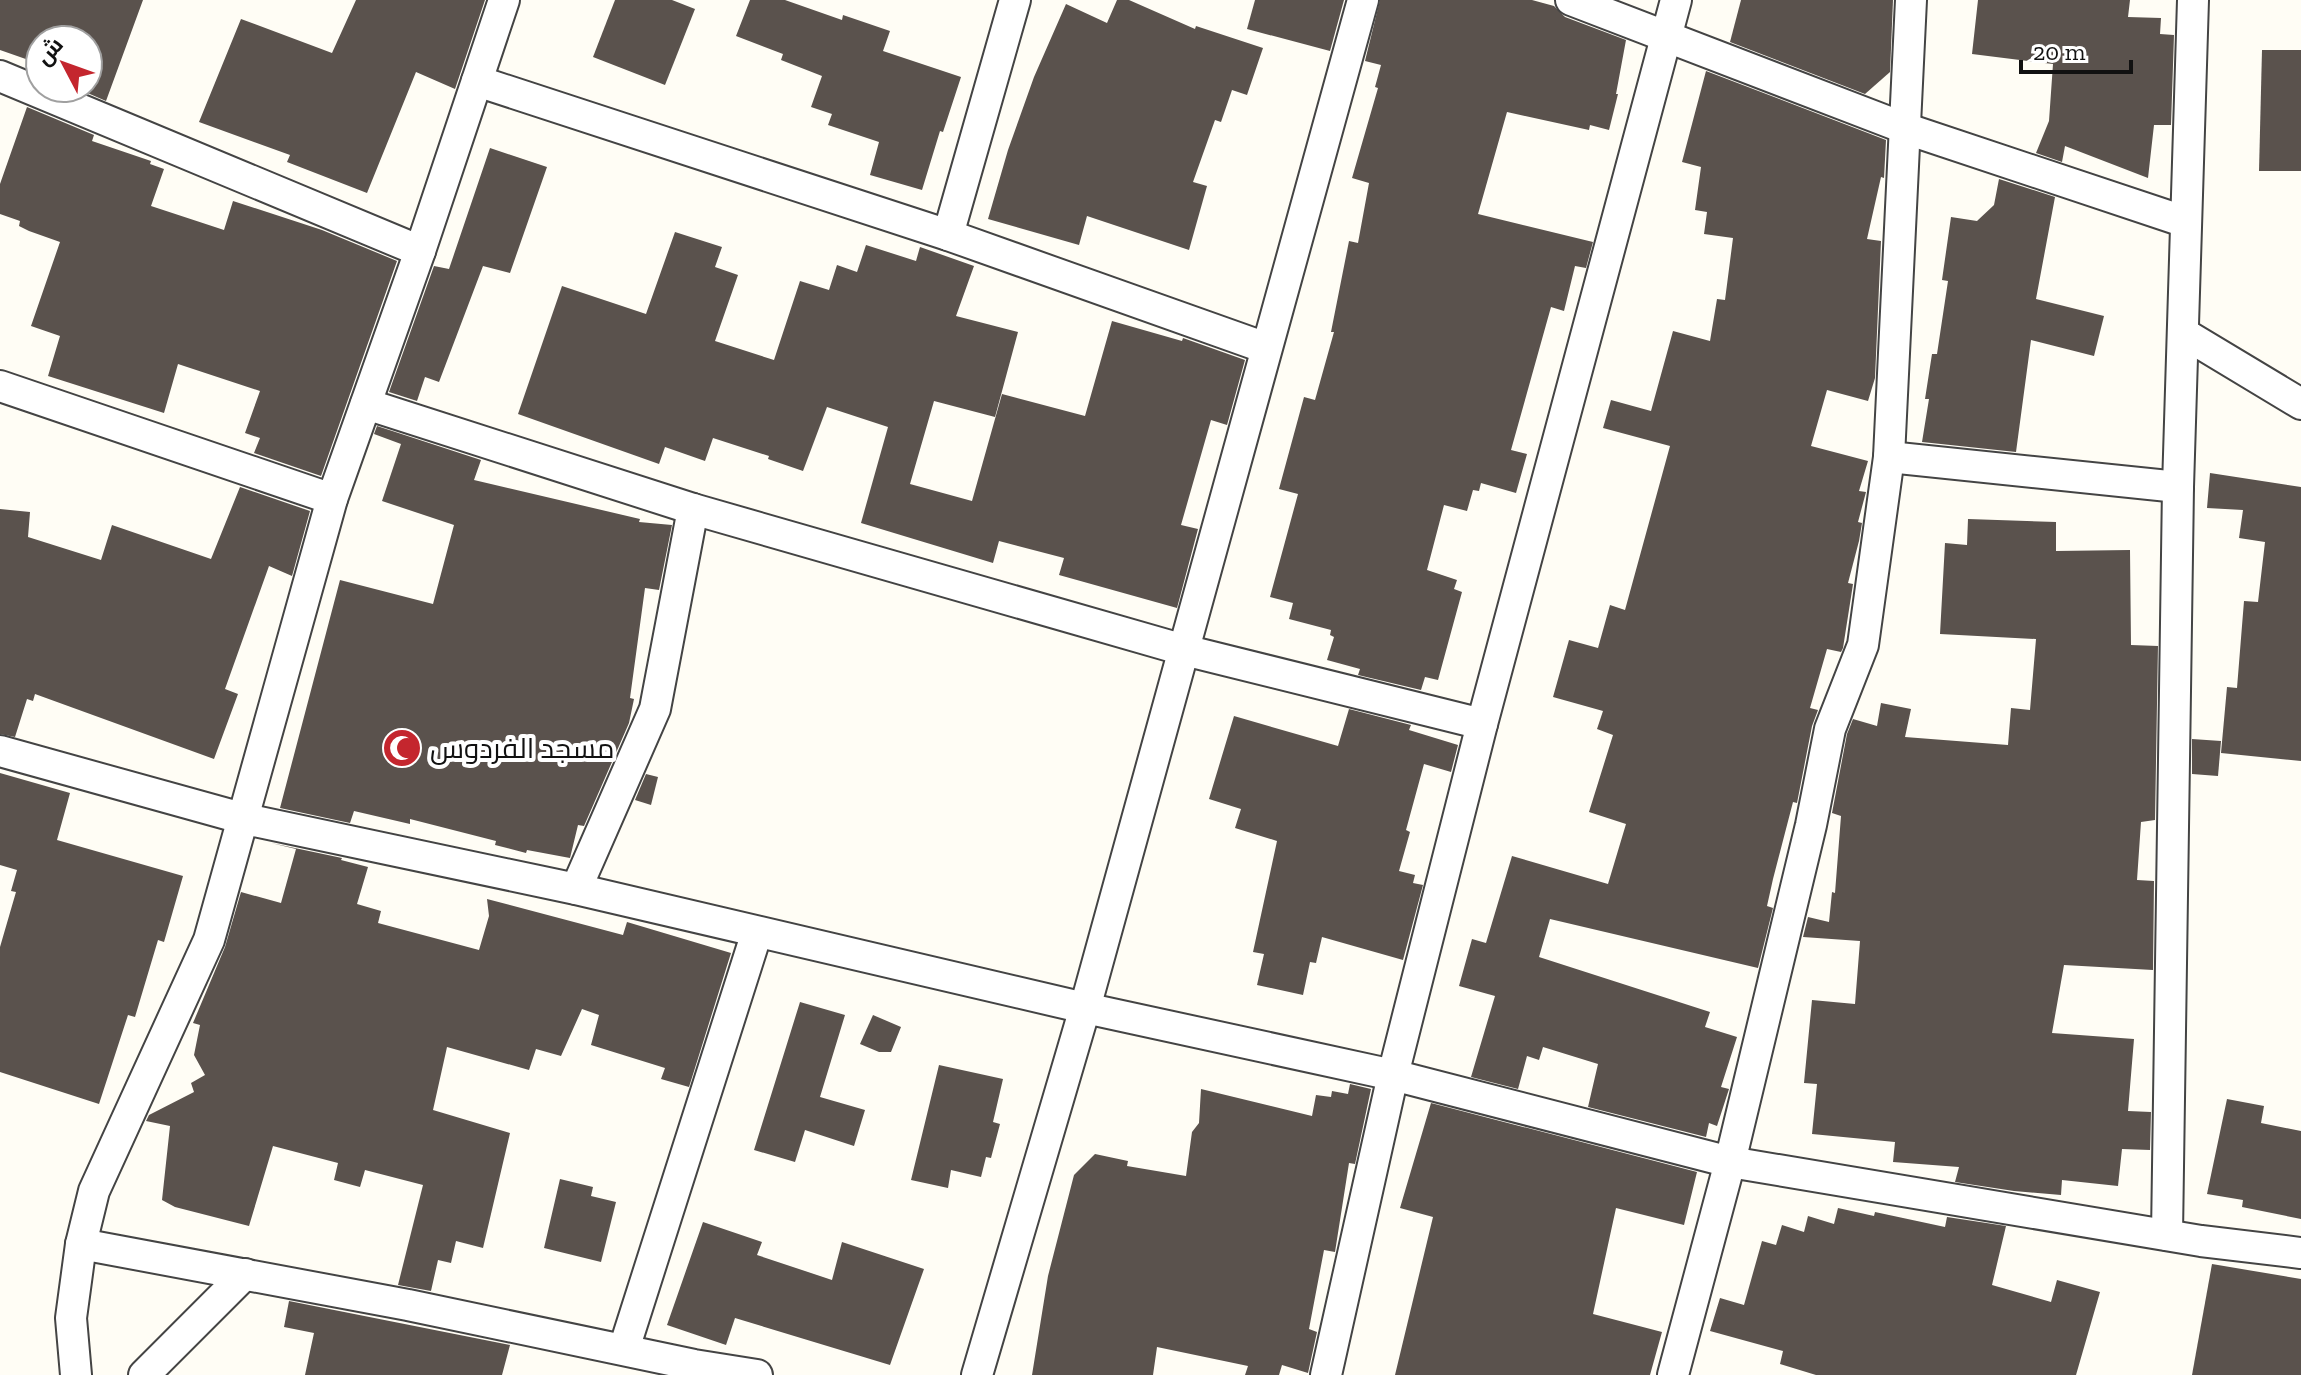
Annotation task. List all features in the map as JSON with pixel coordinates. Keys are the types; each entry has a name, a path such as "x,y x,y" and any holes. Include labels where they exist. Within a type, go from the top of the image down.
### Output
{"street":[{"path":"76,1375 71,1318 81,1244 94,1191 209,940 332,499 504,0"},
{"path":"948,235 1015,0"},
{"path":"977,1375 1085,1008 1363,0"},
{"path":"1571,0 1907,129 2186,222"},
{"path":"1326,1375 1393,1075 1482,724 1676,0"},
{"path":"1673,1375 1730,1162 1811,825 1830,729 1863,645 1889,457 1911,0"},
{"path":"2167,1235 2178,487 2193,0"},
{"path":"0,76 420,251"},
{"path":"477,81 948,235 1266,348"},
{"path":"2183,333 2301,404"},
{"path":"0,386 332,499"},
{"path":"366,404 693,509 1184,650 1482,724"},
{"path":"1889,457 2178,487"},
{"path":"576,889 655,709 693,509"},
{"path":"0,751 245,819 576,889 1085,1008 1393,1075 1730,1162 2167,1235 2301,1253"},
{"path":"624,1349 757,932"},
{"path":"81,1244 624,1349 693,1370 757,1375"},
{"path":"144,1375 245,1274"}],"building":[{"path":"0,0 143,0 106,101 104,24 24,24 24,58 0,50"},
{"path":"356,0 485,0 455,89 416,72 367,193 287,162 290,155 199,122 241,19 332,53"},
{"path":"615,0 672,0 695,9 665,85 593,57"},
{"path":"750,0 785,0 842,20 843,15 890,31 883,51 961,77 922,190 870,175 879,142 828,125 832,114 811,107 822,76 781,60 783,54 736,36"},
{"path":"1117,0 1129,0 1195,29 1196,26 1263,48 1247,95 1232,90 1221,122 1215,120 1193,182 1207,186 1189,250 1087,216 1079,245 988,219 1034,77 1066,4 1107,23"},
{"path":"1255,0 1344,0 1330,51 1247,29"},
{"path":"1380,0 1532,0 1554,6 1565,17 1626,40 1609,130 1590,125 1589,130 1507,112 1478,214 1593,242 1586,268 1575,266 1564,311 1551,307 1511,450 1527,454 1516,493 1481,483 1479,491 1473,490 1467,511 1444,505 1427,570 1457,580 1454,589 1462,592 1438,680 1425,677 1421,690 1358,675 1360,669 1327,660 1334,637 1330,635 1331,630 1289,619 1293,603 1270,597 1298,494 1279,489 1304,397 1315,400 1334,332 1331,332 1349,241 1358,243 1369,183 1352,178 1378,88 1375,87 1381,65 1365,61"},
{"path":"1741,0 1893,0 1890,72 1865,94 1730,42"},
{"path":"1978,0 2130,0 2128,17 2161,18 2160,34 2174,35 2171,125 2154,125 2148,178 2065,146 2062,162 2036,153 2049,121 2053,64 1972,54"},
{"path":"2262,50 2301,50 2301,171 2259,171"},
{"path":"1706,71 1886,140 1884,178 1881,177 1867,239 1881,241 1875,378 1868,401 1827,390 1811,446 1868,461 1859,491 1866,492 1858,522 1862,523 1859,541 1848,583 1853,584 1851,597 1843,648 1841,652 1827,649 1810,708 1818,710 1797,803 1793,802 1773,879 1767,906 1773,908 1758,968 1550,919 1539,957 1710,1012 1705,1027 1737,1037 1721,1087 1729,1089 1717,1126 1709,1123 1706,1137 1588,1107 1598,1064 1543,1047 1539,1060 1527,1056 1518,1089 1471,1077 1495,996 1459,986 1472,939 1486,943 1512,856 1608,884 1626,824 1589,812 1613,735 1597,729 1603,711 1553,697 1569,640 1598,648 1610,605 1625,610 1670,446 1603,428 1611,400 1651,411 1673,331 1710,341 1717,299 1725,300 1733,238 1704,234 1707,212 1695,210 1701,167 1682,162"},
{"path":"27,107 94,135 92,141 151,161 150,164 164,169 151,206 224,230 233,201 322,230 397,261 321,476 254,453 260,438 245,433 260,391 178,364 164,413 48,376 60,336 31,326 60,242 29,231 19,226 20,221 0,214 0,184"},
{"path":"490,148 547,167 510,273 483,266 439,382 425,377 417,401 389,392 434,266 449,269"},
{"path":"1999,179 2055,197 2036,299 2104,316 2094,356 2031,340 2016,452 1922,442 1932,354 1937,354 1948,281 1942,280 1951,217 1977,221 1994,205"},
{"path":"675,232 722,247 715,267 738,275 715,341 774,360 800,281 829,290 837,265 857,272 866,245 916,261 920,247 974,266 956,316 1018,332 995,417 934,401 910,484 972,501 1002,394 1085,416 1112,321 1182,341 1183,338 1245,360 1227,425 1211,420 1181,525 1198,529 1177,608 1059,575 1064,558 999,541 993,563 861,523 888,427 827,407 803,471 713,438 705,461 665,447 659,464 518,414 562,286 646,314"},
{"path":"377,426 481,460 474,480 640,519 639,522 672,525 659,590 645,588 629,723 584,826 578,825 570,858 527,850 526,853 495,845 496,841 410,819 410,824 354,811 350,823 280,808 340,580 433,604 454,525 382,501 401,444 374,434"},
{"path":"2210,473 2301,487 2301,761 2221,753 2227,687 2237,688 2244,601 2258,602 2265,542 2239,538 2243,510 2207,508"},
{"path":"240,487 310,511 292,576 269,566 225,689 238,694 214,759 35,694 33,701 27,699 15,737 0,734 0,509 30,512 28,537 101,560 112,525 211,559"},
{"path":"1968,519 2056,522 2056,551 2130,550 2131,645 2158,646 2155,820 2141,822 2137,880 2154,881 2153,970 2064,965 2052,1033 2134,1039 2128,1111 2151,1112 2150,1150 2122,1149 2118,1186 2062,1180 2061,1195 1955,1182 1959,1167 1893,1162 1895,1142 1812,1134 1817,1084 1804,1083 1812,1000 1855,1004 1860,941 1803,937 1808,917 1829,922 1832,892 1835,893 1841,816 1832,813 1847,734 1853,719 1877,726 1881,703 1911,709 1905,737 2008,745 2011,708 2030,710 2036,639 1940,634 1945,543 1967,545"},
{"path":"1349,709 1411,725 1409,730 1458,745 1451,772 1424,764 1406,830 1410,832 1399,871 1415,875 1413,883 1423,885 1403,960 1322,937 1316,963 1310,962 1303,995 1257,985 1264,954 1253,952 1277,841 1235,828 1241,809 1209,799 1234,716 1338,746"},
{"path":"2192,739 2221,741 2218,776 2192,774"},
{"path":"0,773 70,793 57,840 183,876 164,942 158,940 135,1017 128,1015 99,1104 0,1072 0,947 16,892 11,891 17,870 0,865"},
{"path":"646,774 658,777 651,805 635,800"},
{"path":"271,843 342,858 368,867 357,904 381,911 378,923 479,950 489,916 487,899 623,935 627,922 731,953 689,1087 661,1079 665,1068 591,1045 599,1015 582,1009 561,1056 536,1049 529,1070 447,1047 433,1110 510,1133 483,1248 456,1241 451,1263 438,1260 431,1291 398,1285 423,1185 365,1170 360,1187 334,1180 338,1163 273,1146 249,1226 175,1207 162,1200 170,1126 146,1121 149,1115 194,1092 191,1083 205,1075 194,1055 200,1025 193,1023 225,947 241,892 281,903 296,849"},
{"path":"800,1002 845,1015 820,1097 865,1110 854,1146 805,1130 795,1162 754,1150"},
{"path":"873,1015 901,1027 891,1052 879,1052 860,1044"},
{"path":"939,1065 1003,1079 993,1122 1000,1124 991,1158 986,1157 981,1177 951,1170 948,1188 911,1180"},
{"path":"1350,1084 1371,1089 1355,1164 1349,1163 1335,1252 1324,1250 1309,1329 1317,1332 1308,1373 1282,1365 1279,1375 1245,1375 1248,1366 1157,1347 1153,1375 1032,1375 1048,1276 1074,1175 1095,1154 1128,1161 1127,1166 1186,1176 1192,1132 1199,1123 1201,1089 1312,1116 1316,1095 1331,1097 1332,1091 1348,1094"},
{"path":"2227,1099 2264,1106 2261,1123 2301,1131 2301,1219 2242,1207 2243,1200 2207,1194"},
{"path":"1431,1103 1697,1172 1684,1225 1616,1208 1593,1314 1662,1332 1650,1375 1395,1375 1433,1217 1400,1208"},
{"path":"560,1179 593,1187 591,1196 616,1202 601,1262 544,1248"},
{"path":"1838,1208 1874,1216 1875,1212 1945,1227 1947,1217 2006,1226 1992,1285 2051,1302 2057,1280 2100,1292 2076,1375 1816,1375 1780,1364 1783,1351 1710,1331 1720,1298 1744,1305 1762,1241 1776,1245 1782,1225 1804,1232 1808,1216 1834,1224"},
{"path":"703,1222 762,1242 757,1255 832,1280 842,1242 924,1269 890,1365 735,1318 726,1345 667,1325"},
{"path":"2212,1264 2301,1279 2301,1375 2192,1375"},
{"path":"289,1301 510,1345 502,1375 305,1375 314,1333 284,1327"}],"place":[{"name":"مسجد الفردوس","path":"402,748"}]}
